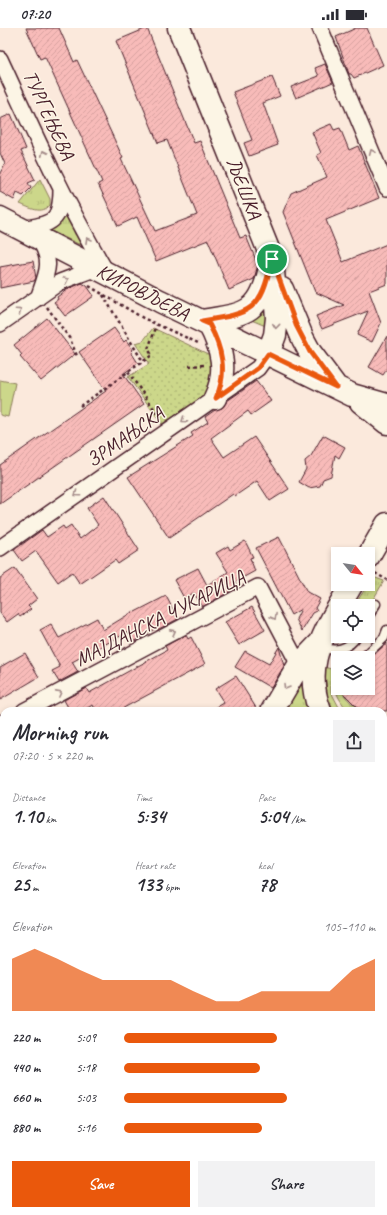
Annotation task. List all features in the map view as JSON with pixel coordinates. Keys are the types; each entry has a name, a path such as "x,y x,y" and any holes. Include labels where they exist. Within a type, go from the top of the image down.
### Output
{"main road":[{"name":"ЉЕШКА","path":"179,28 272,259 277,318 275,335 268,354"},
{"name":"КИРОВЉЕВА","path":"0,218 30,234 97,275 205,323 344,391 387,406"},
{"path":"216,398 223,381 224,371 222,355 205,323 241,314 252,306 263,294 272,259"},
{"path":"272,259 296,325 310,352 344,391"},
{"name":"КИРОВЉЕВА","path":"344,391 387,423"},
{"path":"274,707 299,666 318,645 331,621"},
{"path":"318,645 314,671 316,696 319,707"}],"street":[{"path":"320,28 387,188"},
{"name":"ТУРГЕЊЕВА","path":"0,59 61,189 86,236 97,275"},
{"name":"ТУРГЕЊЕВА","path":"30,234 52,222 59,208 61,189"},
{"path":"30,234 47,252 49,261 42,302"},
{"path":"0,324 42,302 60,282 97,275"},
{"name":"ЗРМАЊСКА","path":"0,548 258,368 268,354"},
{"name":"МАЈДАНСКА ЧУКАРИЦА","path":"32,707 258,587 299,666"}],"lane":[{"path":"370,651 384,638 387,630"},
{"path":"318,645 329,651 338,650 353,643"}],"path":[{"path":"97,275 103,294 131,344 144,361"},
{"path":"103,294 157,325 199,344"},
{"path":"42,302 70,339 77,356"},
{"path":"80,406 152,355 148,349 157,325"},
{"path":"128,372 158,415"},
{"path":"378,547 387,580"}],"green space":[{"path":"40,179 50,199 50,205 43,210 36,210 20,204"},
{"path":"67,211 91,250 49,230 61,223"},
{"path":"270,298 268,327 249,319"},
{"path":"153,328 208,354 214,367 214,377 208,391 193,404 162,424 128,377 149,364 135,343 143,341"},
{"path":"0,380 15,383 8,417 0,415"},
{"path":"375,578 384,581 373,599 359,599 364,591 375,591"},
{"path":"324,667 331,669 331,695 333,695 339,707 332,707 328,701"},
{"path":"304,679 310,707 287,707"},
{"path":"338,695 344,695 351,703 357,707 345,707"}],"building":[{"path":"26,28 59,28 74,62 77,60 155,231 197,215 167,140 158,143 116,41 147,28 194,143 200,141 240,238 246,236 258,265 254,279 229,290 208,240 156,261 137,217 118,226 98,184 102,182 45,57 40,59"},
{"path":"356,28 367,28 383,65 354,78 351,74 349,74 336,37"},
{"path":"325,64 333,82 296,98 291,87 319,76 315,68"},
{"path":"272,77 280,96 263,103 278,145 249,156 244,143 252,140 233,92"},
{"path":"11,114 26,149 21,151 35,180 28,183 31,188 23,196 17,193 14,200 0,192 0,173 5,164 0,153 0,119"},
{"path":"331,124 334,130 340,128 349,150 358,146 379,198 326,220 343,262 387,244 387,284 369,291 381,323 372,342 357,335 368,311 322,329 316,316 344,305 315,292 283,212 291,193 327,177 317,155 321,153 312,132"},
{"path":"33,261 36,278 34,281 0,288 0,267"},
{"path":"82,283 87,286 94,296 65,316 54,302 58,299 57,297 68,289"},
{"path":"47,318 75,354 41,381 20,357 22,355 14,345"},
{"path":"114,328 124,342 126,340 133,350 131,352 138,363 123,374 144,404 0,504 0,465 106,391 79,352"},
{"path":"387,336 387,369 383,375 369,367"},
{"path":"256,381 271,401 251,415 248,411 211,438 224,457 254,437 289,489 270,501 257,481 235,496 233,494 169,538 128,477 193,436 191,433 208,422 205,417 215,410 222,408 227,401"},
{"path":"323,435 345,447 339,458 335,455 331,476 323,479 320,486 309,488 299,482 306,469 305,461 311,456"},
{"path":"104,496 139,550 118,564 115,560 80,584 72,572 58,582 36,551 22,561 14,550 42,530 47,537 63,526 65,529 71,525 80,539 98,525 87,508"},
{"path":"279,537 307,592 320,599 315,608 317,611 313,613 302,631 296,619 301,609 291,615 256,548"},
{"path":"245,541 253,557 250,558 255,571 235,582 238,587 202,607 194,593 184,598 174,580 198,568 207,585 228,572 216,553 228,546 230,550"},
{"path":"15,568 37,599 28,606 31,609 20,617 18,614 7,622 0,613 0,578"},
{"path":"166,596 178,619 157,630 156,628 134,642 128,632 72,662 78,672 59,682 52,671 60,667 40,630 51,624 59,638 97,618 103,630 134,611 135,612"},
{"path":"252,607 265,630 239,645 225,622"},
{"path":"186,635 188,639 191,637 205,664 125,707 94,707 93,705 89,707 68,707 64,700 86,688 89,693 167,650 165,646"},
{"path":"387,643 387,707 357,707 345,695 375,695 375,653"},
{"path":"279,647 284,666 271,688 235,667 245,651 269,664"},
{"path":"25,653 39,677 0,700 0,667"},
{"path":"236,676 255,707 217,707 224,703 215,689"}],"route":[{"path":"272,259 296,325 310,352 336,387 268,354 258,368 216,398 223,381 224,371 222,355 209,324 202,321 241,314 249,309 263,294 272,259"}]}
